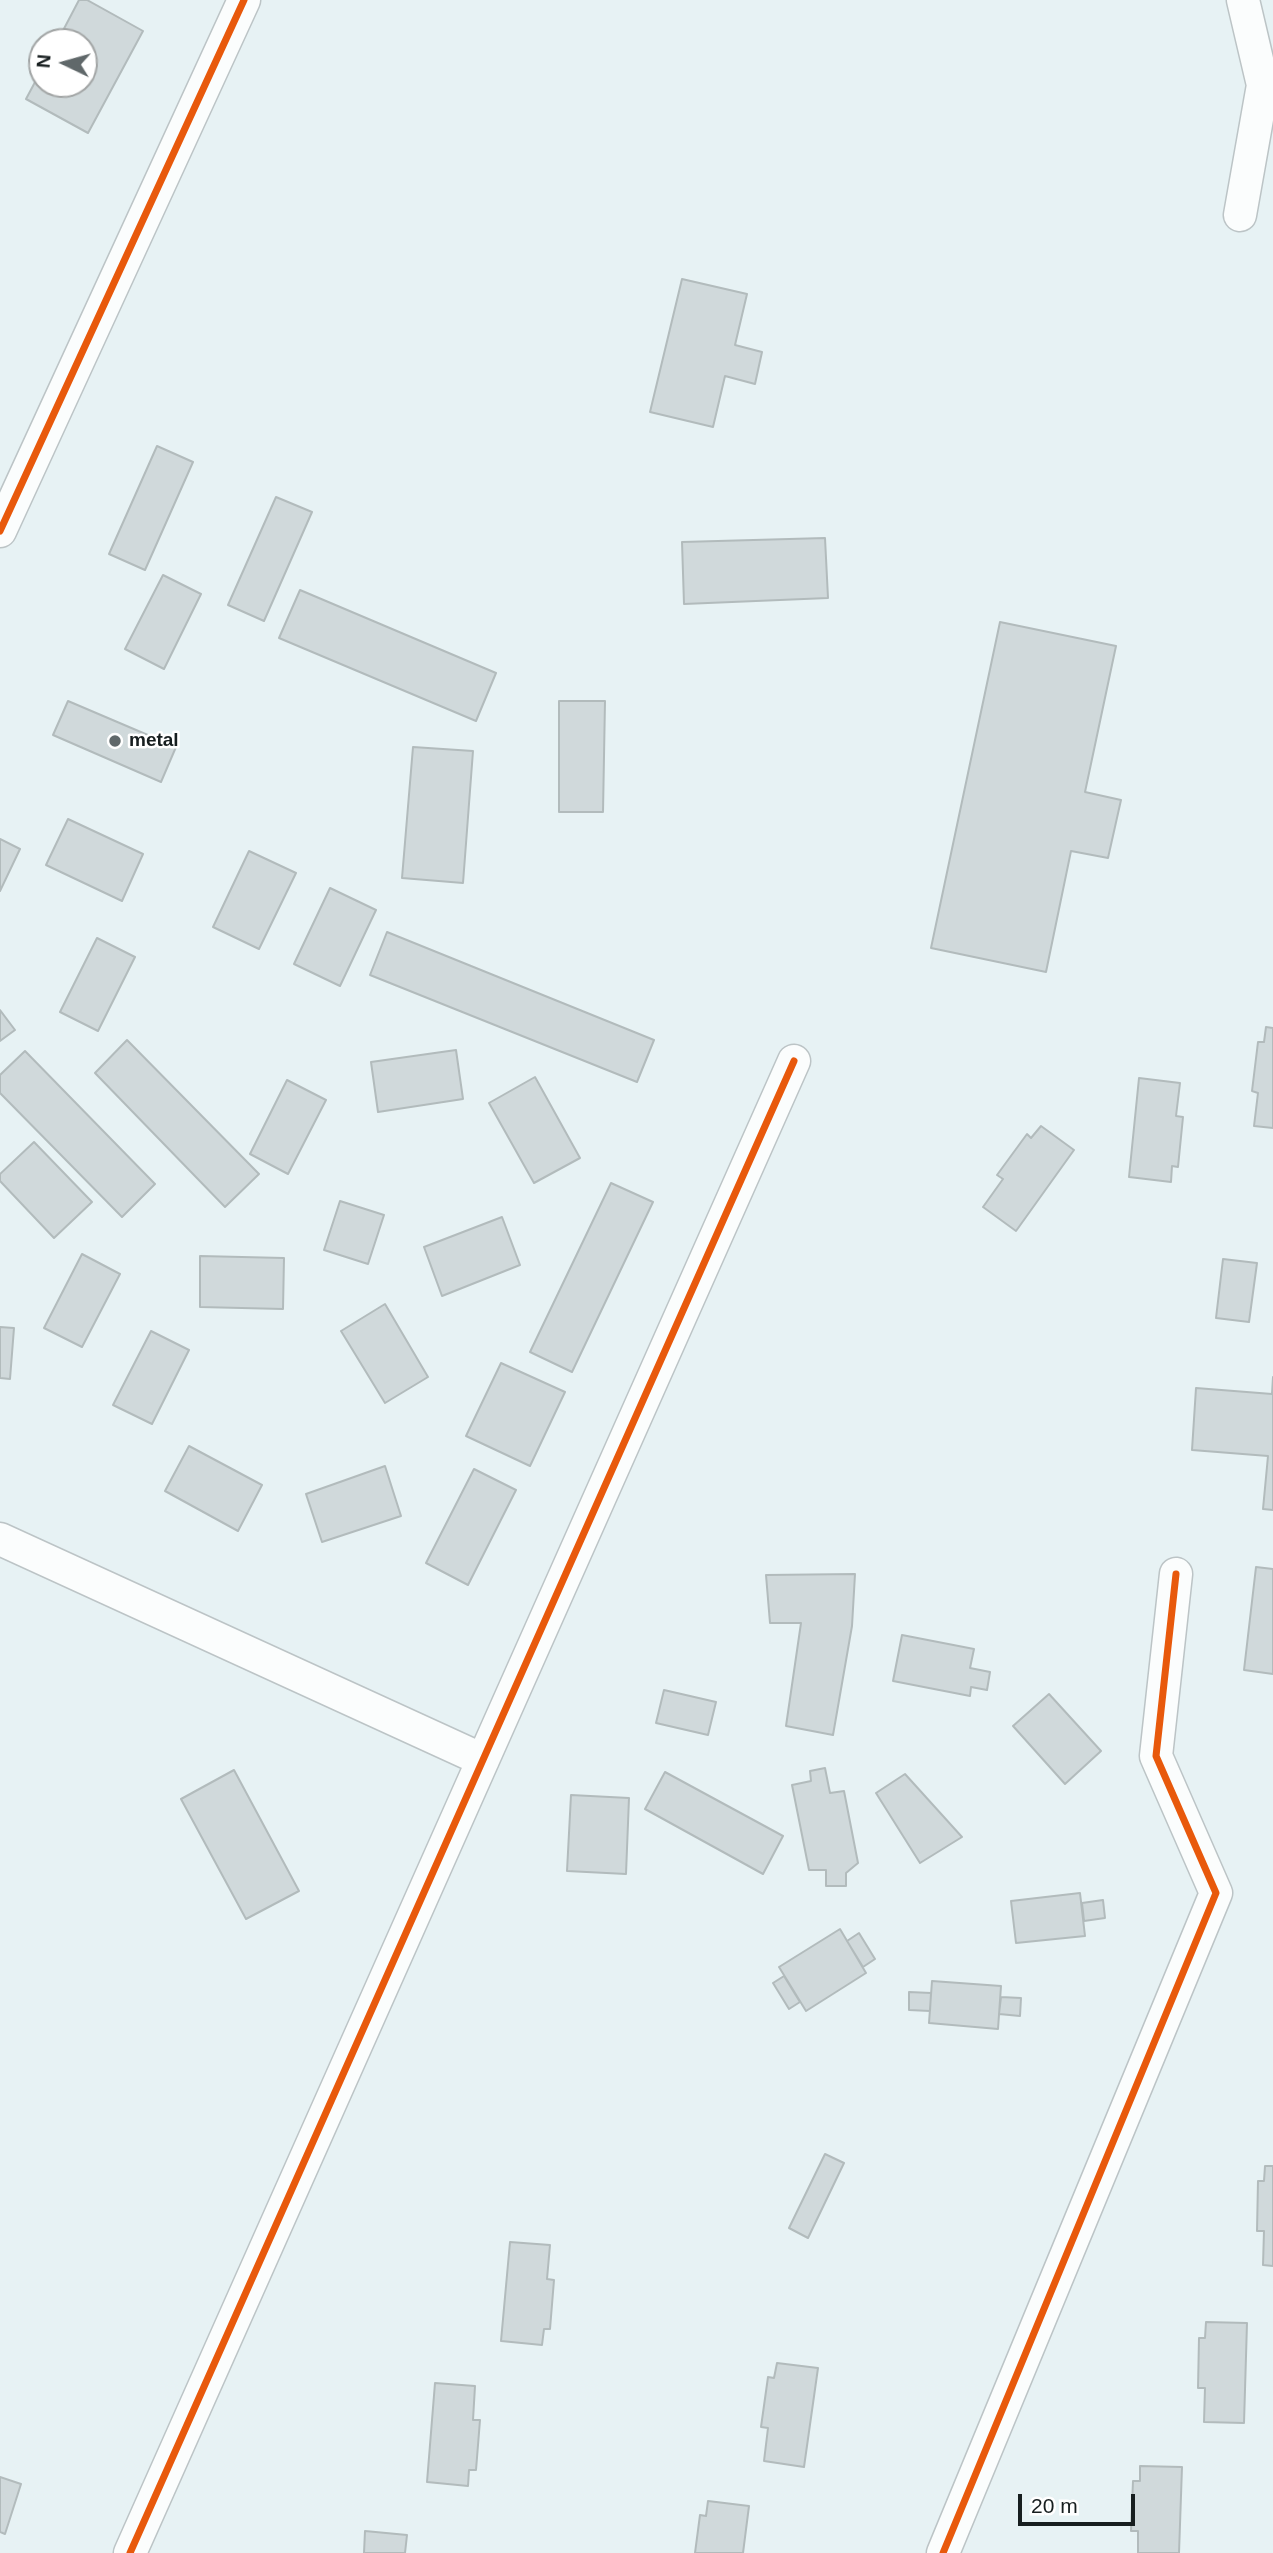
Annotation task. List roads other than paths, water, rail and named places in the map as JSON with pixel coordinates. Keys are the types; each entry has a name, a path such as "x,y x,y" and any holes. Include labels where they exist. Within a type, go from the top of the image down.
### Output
{"street":[{"path":"0,531 244,0"},
{"path":"1240,215 1262,85 1243,0"},
{"path":"130,2553 794,1061"},
{"path":"0,1539 483,1760"},
{"path":"943,2553 1216,1894 1156,1756 1176,1574"}],"place":[{"name":"metal","path":"115,741"}]}
